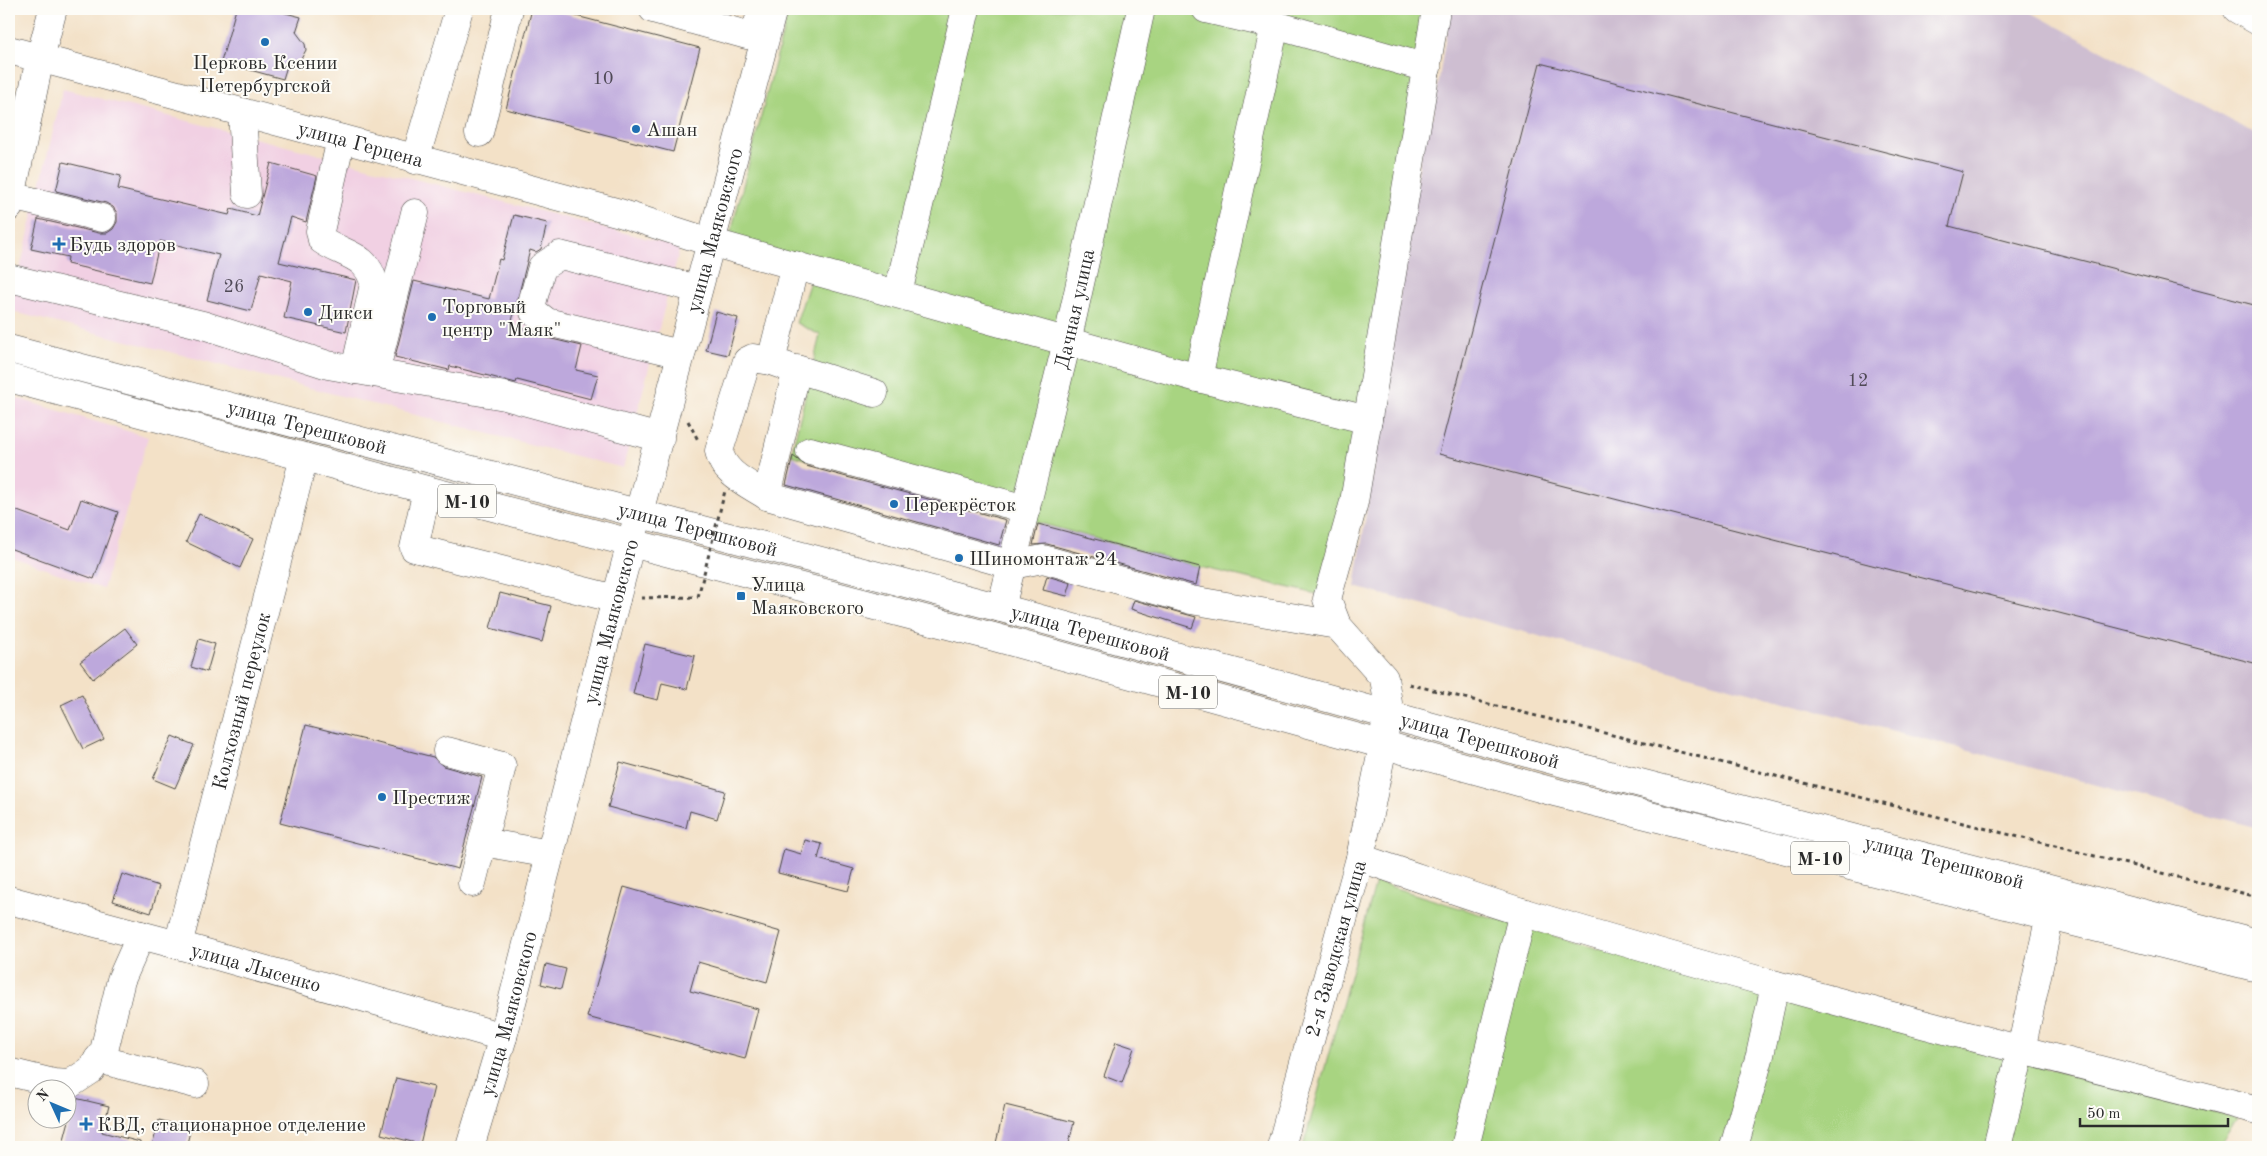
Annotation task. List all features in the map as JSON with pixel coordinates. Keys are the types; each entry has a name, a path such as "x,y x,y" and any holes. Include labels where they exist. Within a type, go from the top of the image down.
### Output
{"main road":[{"path":"53,9 40,58 10,202 102,218"},
{"path":"415,160 459,9"},
{"path":"478,133 509,9"},
{"path":"653,9 747,35 757,27 762,9"},
{"name":"улица Маяковского","path":"470,1147 503,1037 616,599 772,9"},
{"path":"898,293 966,9"},
{"name":"Дачная улица","path":"1002,608 1067,342 1141,9"},
{"path":"1206,9 1274,25 1427,68"},
{"path":"1384,678 1337,625 1327,600 1354,502 1436,9"},
{"path":"2237,9 2258,21"},
{"path":"1198,378 1274,25"},
{"name":"улица Герцена","path":"9,50 620,214 710,242 1198,378 1368,420"},
{"path":"242,112 247,194"},
{"path":"341,139 320,231 322,240 331,247 359,258 371,271 374,284 365,372"},
{"path":"365,372 415,213"},
{"path":"681,354 547,322 534,312 532,303 542,267 549,260 560,255 698,289"},
{"path":"771,361 796,266"},
{"path":"9,278 204,325 328,365 505,396 660,438"},
{"name":"улица Терешковой","path":"9,349 1002,608 1567,764 2258,943"},
{"path":"874,393 771,361 753,358 746,361 719,451 720,462 733,474 767,496 1012,565 1043,559 1191,600 1337,625"},
{"path":"767,496 797,369"},
{"name":"улица Терешковой","path":"9,378 427,490 994,637 1558,793 2258,968"},
{"path":"810,451 1026,509"},
{"name":"Колхозный переулок","path":"178,945 304,457"},
{"path":"427,490 414,548 616,599"},
{"name":"2-я Заводская улица","path":"1281,1147 1360,858 1383,746 1388,703 1384,678"},
{"path":"447,751 502,766 472,883"},
{"path":"483,842 550,854"},
{"path":"1360,858 1523,912 1775,985 2258,1110"},
{"name":"улица Лысенко","path":"9,900 178,945 503,1037"},
{"path":"1465,1147 1523,912"},
{"path":"1997,1147 2021,1050 2050,915"},
{"path":"9,1072 54,1083 70,1084 90,1070 104,1051 121,980 141,935"},
{"path":"1734,1147 1760,1055 1775,985"},
{"path":"98,1059 195,1084"}],"path":[{"path":"616,599 698,597 725,491"},
{"path":"1384,678 2258,897"}],"shaded area":[{"path":"1450,9 2025,9 2258,135 2258,828 1355,587 1426,120 1433,118"},
{"path":"63,89 680,247 623,468 10,311"},
{"path":"9,396 148,437 103,589 9,556"}],"green space":[{"path":"789,9 1430,9 1352,463 1321,595 1200,567 791,455 820,335 796,323 816,263 730,236"},
{"path":"1376,882 1483,915 1697,976 2237,1118 2219,1147 1303,1147"}],"building":[{"name":"Церковь Ксении Петербургской","path":"236,9 270,9 301,17 296,32 305,44 306,50 301,59 287,66 283,79 221,62"},
{"path":"532,9 549,9 700,48 673,152 506,109"},
{"path":"1540,63 1963,172 1949,226 2258,306 2258,664 1439,454"},
{"path":"63,162 121,176 118,189 229,215 231,209 257,216 271,163 317,176 306,222 291,217 279,262 356,280 346,332 284,318 292,281 261,273 251,311 207,300 219,255 160,241 150,283 67,264 68,257 31,249 38,219 99,233 107,233 113,229 117,222 117,213 113,207 106,203 56,191"},
{"path":"514,215 547,223 541,249 536,252 530,250 511,325 533,331 543,337 582,346 576,370 598,375 591,399 517,380 516,383 450,366 449,370 395,357 414,281 489,299 499,259 502,260"},
{"path":"716,312 738,318 728,355 706,350"},
{"name":"Перекрёсток","path":"793,456 806,466 1006,520 999,545 786,485"},
{"path":"81,499 118,512 94,579 9,548 9,508 70,530"},
{"path":"199,514 253,539 240,568 186,542"},
{"path":"1038,524 1200,567 1196,585 1047,544 1033,545"},
{"path":"1047,576 1071,583 1067,596 1043,590"},
{"path":"500,593 551,606 542,642 490,628"},
{"path":"1134,600 1196,617 1192,628 1131,609"},
{"path":"125,628 137,644 93,679 80,662"},
{"path":"199,639 215,644 207,672 191,667"},
{"path":"645,644 695,656 687,689 662,683 658,700 633,694"},
{"path":"82,695 104,739 83,749 61,705"},
{"name":"Престиж","path":"306,725 433,757 443,766 482,777 458,869 280,823"},
{"path":"172,736 194,745 175,788 153,779"},
{"path":"620,762 725,791 717,819 690,811 686,828 608,807"},
{"path":"805,840 822,844 818,859 854,869 848,891 778,873 784,849 801,854"},
{"path":"122,874 159,886 151,913 113,901"},
{"path":"624,887 781,932 767,982 698,962 690,991 758,1009 745,1059 587,1017"},
{"path":"546,964 566,969 561,989 541,984"},
{"path":"1116,1042 1134,1048 1122,1083 1104,1076"},
{"path":"396,1078 434,1087 420,1144 381,1134"},
{"name":"КВД, стационарное отделение","path":"78,1099 109,1106 102,1132 140,1142 140,1147 62,1147 67,1128 78,1128"},
{"path":"1005,1105 1074,1122 1068,1147 995,1147"},
{"path":"159,1120 191,1128 186,1147 152,1147"}],"place":[{"name":"Церковь Ксении Петербургской","path":"265,42"},
{"name":"Ашан","path":"636,129"},
{"name":"Будь здоров","path":"59,244"},
{"name":"Дикси","path":"308,312"},
{"name":"Торговый центр \"Маяк\"","path":"432,317"},
{"name":"Перекрёсток","path":"894,504"},
{"name":"Шиномонтаж 24","path":"959,558"},
{"name":"Улица Маяковского","path":"741,596"},
{"name":"Престиж","path":"382,797"},
{"name":"КВД, стационарное отделение","path":"86,1124"}]}
